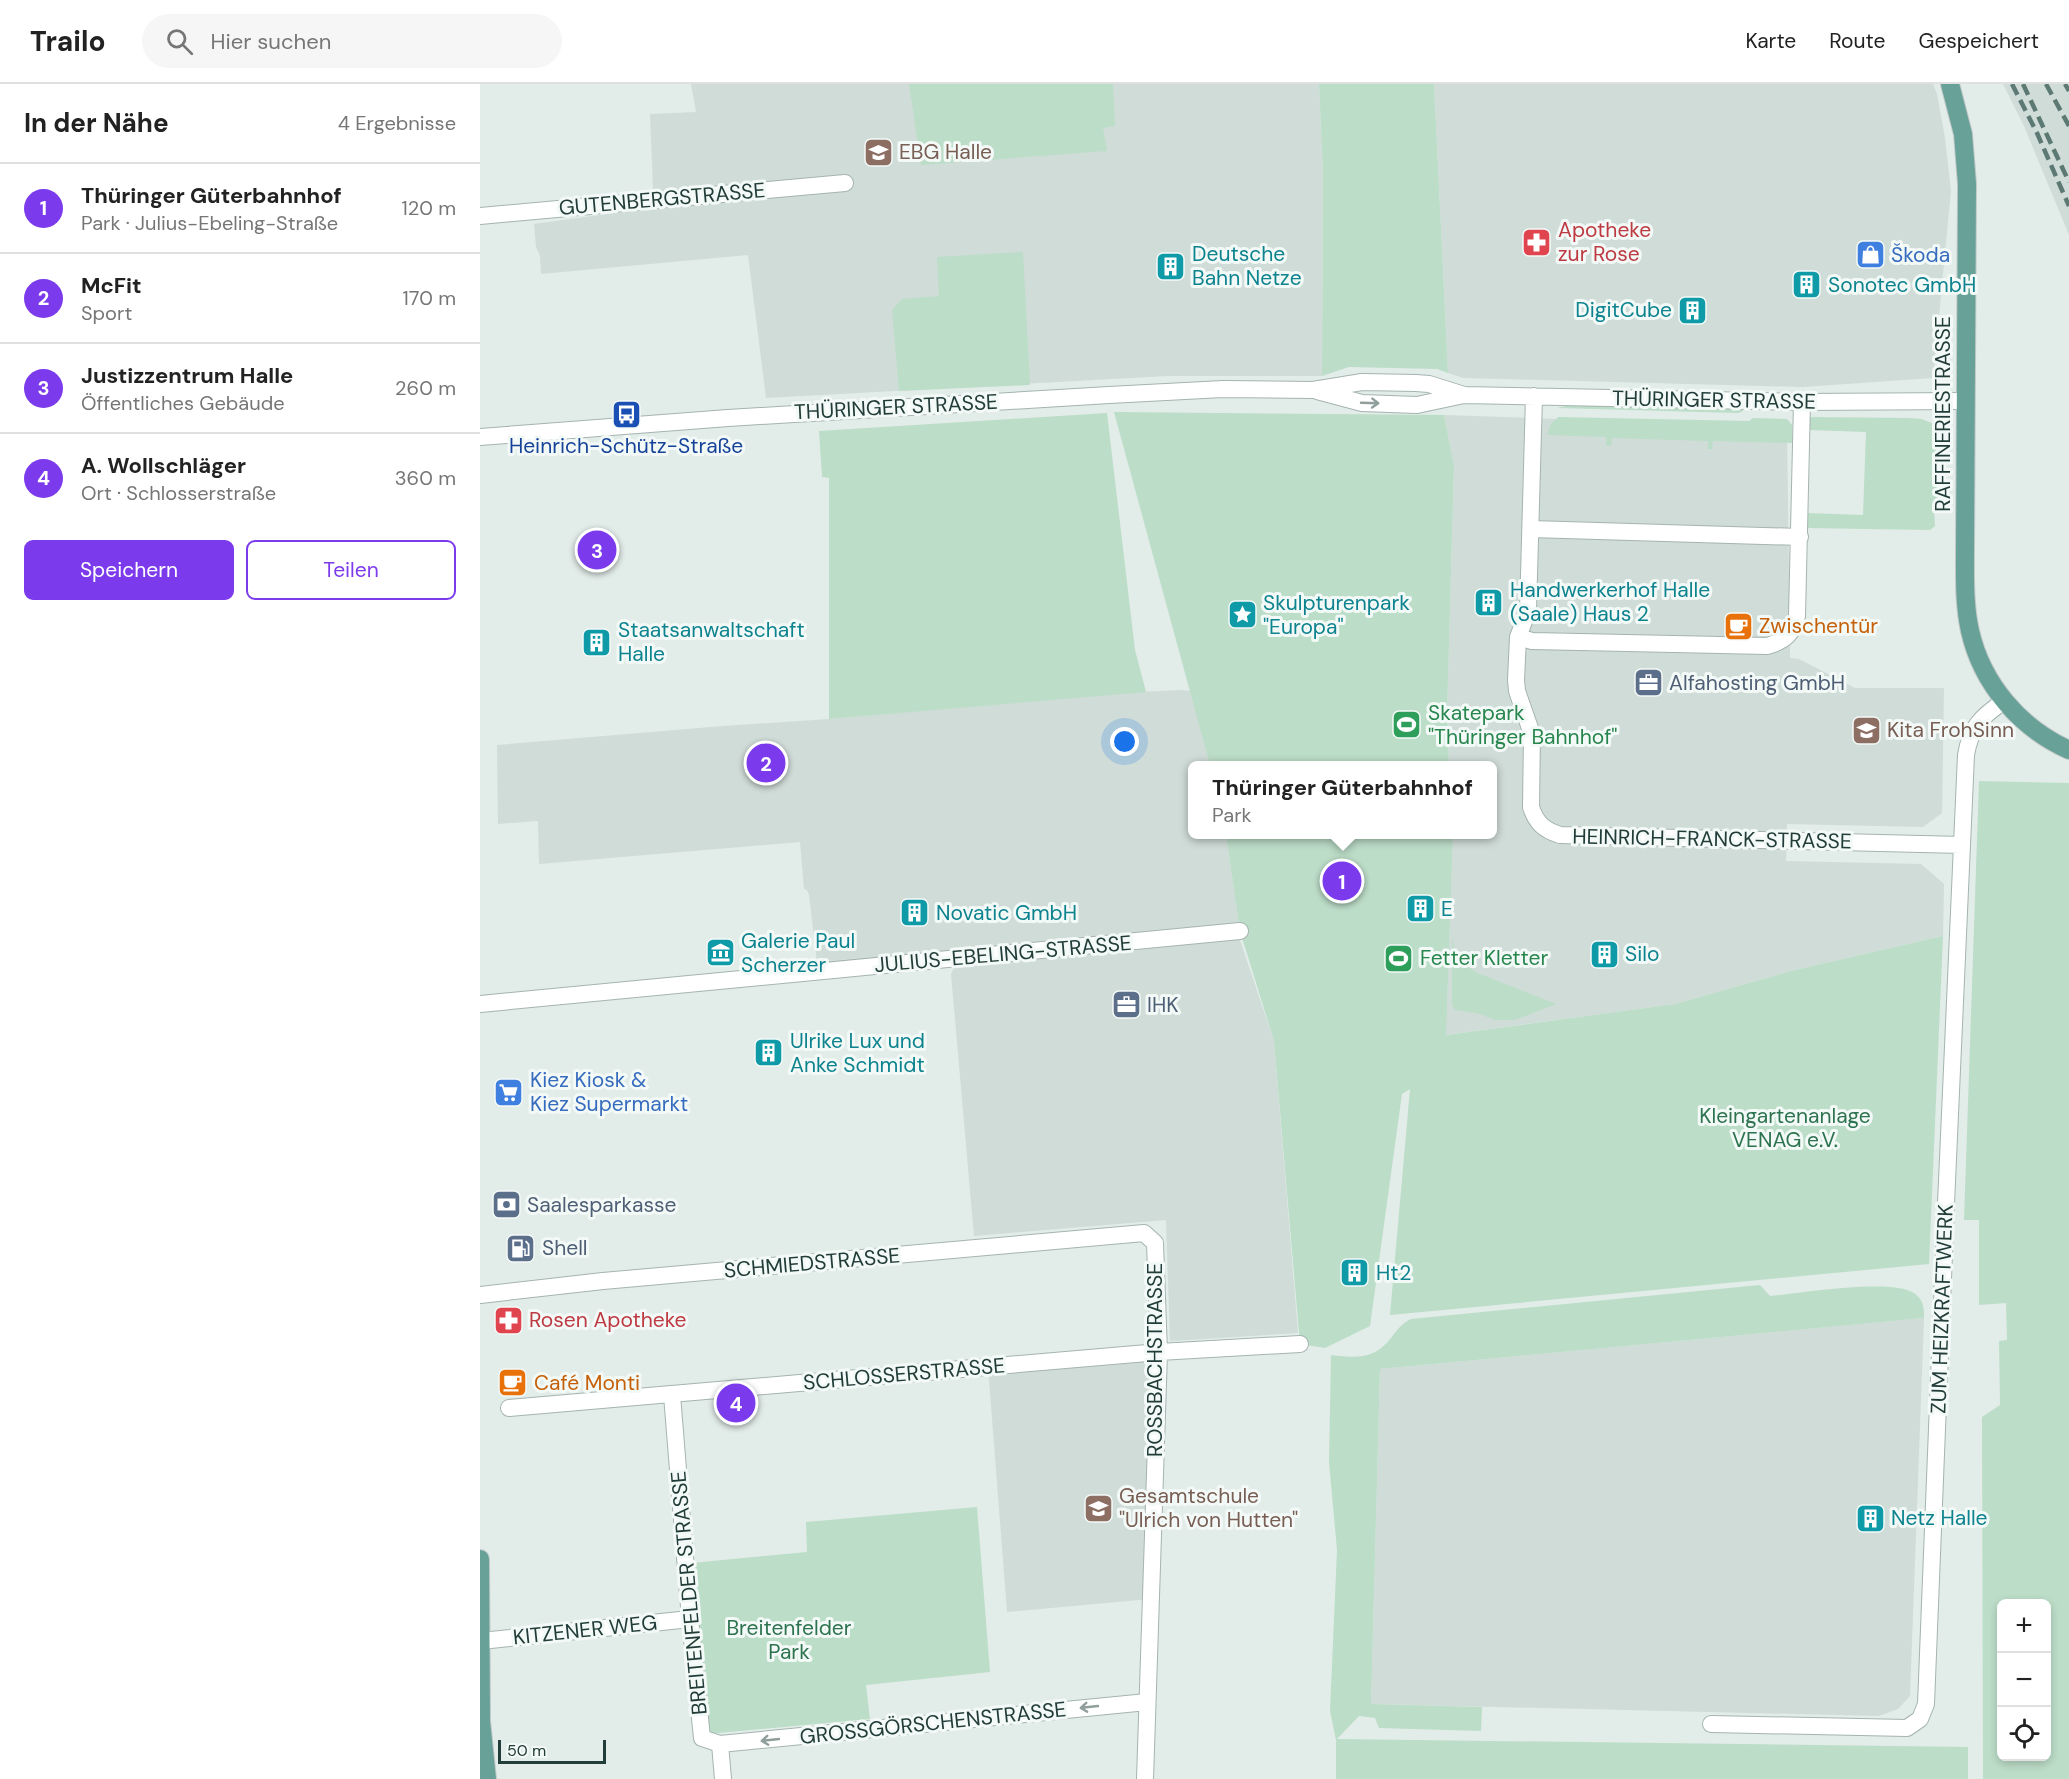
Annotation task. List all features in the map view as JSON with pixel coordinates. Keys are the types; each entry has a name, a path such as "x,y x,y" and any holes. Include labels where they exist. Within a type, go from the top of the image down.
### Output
{"main road":[{"name":"RAFFINERIESTRASSE","path":"1950,84 1962,134 1966,172 1965,402 1967,615 1970,632 1989,679 2004,701 2021,720 2069,750"},
{"path":"480,1558 481,1721 487,1779"}],"street":[{"name":"GUTENBERGSTRASSE","path":"480,216 845,183"},
{"name":"THÜRINGER STRASSE","path":"480,436 717,418 1215,389 1313,390 1362,403 1417,405 1464,395 1802,402 1965,402"},
{"name":"HEINRICH-FRANCK-STRASSE","path":"1534,396 1528,611 1518,637 1516,680 1517,691 1532,734 1531,807 1533,816 1546,830 1560,835 1962,845"},
{"path":"1518,637 1532,641 1767,646 1778,643 1789,636 1797,616 1802,402"},
{"path":"1531,529 1800,537"},
{"name":"ZUM HEIZKRAFTWERK","path":"1711,1724 1907,1728 1920,1719 1926,1704 1941,1296 1966,755 1968,740 1982,718 2004,701"},
{"name":"JULIUS-EBELING-STRASSE","path":"480,1004 1240,931"},
{"name":"SCHMIEDSTRASSE","path":"480,1295 603,1281 1144,1233"},
{"name":"ROSSBACHSTRASSE","path":"1144,1233 1155,1243 1159,1352 1145,1779"},
{"name":"SCHLOSSERSTRASSE","path":"509,1408 1159,1352 1300,1344"},
{"name":"BREITENFELDER STRASSE","path":"672,1395 702,1738 720,1744"},
{"name":"KITZENER WEG","path":"481,1641 690,1619"},
{"name":"GROSSGÖRSCHENSTRASSE","path":"720,1744 1147,1702"},
{"path":"720,1744 723,1779"}],"shaded area":[{"path":"691,84 1319,84 1323,175 1322,376 1168,376 766,398 748,255 541,274 534,224 651,208 653,189 650,114 696,112"},
{"path":"1434,84 1933,84 1945,138 1951,191 1933,378 1803,387 1463,378 1448,373"},
{"path":"2003,84 2069,84 2069,235 2024,126"},
{"path":"1444,415 1787,427 1790,658 1799,659 1855,688 1944,688 1942,813 1923,827 1787,824 1786,861 1921,864 1944,884 1943,936 1795,970 1675,1004 1445,1035 1446,1015 1441,1012 1447,1002 1453,839 1497,839 1497,761 1449,761 1447,715 1454,466"},
{"path":"1191,691 1209,761 1188,761 1188,839 1227,839 1239,924 817,962 809,895 804,889 800,842 539,864 538,821 498,824 497,745 1118,693"},
{"path":"1239,937 1274,1041 1298,1333 1170,1341 1166,1220 974,1236 951,974 954,968"},
{"path":"1924,1318 1910,1696 1898,1709 1879,1716 1371,1704 1380,1369"},
{"path":"1159,1352 1150,1599 1007,1612 988,1367"}],"green space":[{"path":"909,84 1113,84 1115,126 1103,128 1107,151 921,165"},
{"path":"1319,84 1434,84 1448,373 1437,369 1349,367 1322,376 1323,175"},
{"path":"1023,252 1030,385 899,391 892,310 902,299 939,296 937,257"},
{"path":"1571,405 1743,408 1743,411 1738,413 1557,408"},
{"path":"1114,412 1444,415 1454,466 1447,715 1449,761 1209,761"},
{"path":"1107,413 1135,650 1146,692 829,719 829,478 822,477 819,431"},
{"path":"1558,417 1749,421 1753,418 1787,419 1792,425 1792,443 1713,441 1712,449 1708,449 1708,441 1612,438 1611,446 1606,446 1606,437 1547,435 1550,425"},
{"path":"1809,417 1908,418 1922,419 1936,425 1944,449 1943,481 1934,509 1935,526 1930,530 1805,528 1805,513 1863,515 1866,432 1809,430"},
{"path":"1979,781 2069,783 2069,1779 1983,1779 1982,1417 2000,1405 1999,1341 2007,1340 2006,1303 1979,1305 1979,1220 1964,1220"},
{"name":"Kleingartenanlage VENAG e.V.","path":"1227,839 1453,839 1446,1035 1675,1004 1795,970 1943,936 1929,1264 1390,1315 1410,1089 1402,1094 1370,1326 1325,1348 1300,1344 1274,1041 1240,931"},
{"path":"1452,936 1456,957 1475,972 1556,1004 1515,1020 1495,1020 1477,1013 1455,1010 1452,1005"},
{"path":"1760,1285 1770,1296 1845,1288 1902,1289 1920,1298 1924,1318 1380,1369 1371,1704 1482,1707 1481,1731 1379,1728 1375,1718 1359,1716 1337,1739 1968,1747 1968,1779 1336,1779 1336,1740 1330,1711 1337,1550 1329,1462 1331,1355 1356,1357 1371,1354 1385,1345 1400,1327 1411,1319"},
{"name":"Breitenfelder Park","path":"977,1507 990,1672 866,1685 870,1719 707,1734 692,1563 807,1552 806,1522"}],"railway":[{"path":"2012,84 2037,133 2069,206"},
{"path":"2023,84 2069,182"},
{"path":"2046,84 2069,126"},
{"path":"2065,84 2069,91"}],"place":[{"name":"EBG Halle","path":"878,152"},
{"name":"Apotheke zur Rose","path":"1537,242"},
{"name":"Škoda","path":"1870,255"},
{"name":"Deutsche Bahn Netze","path":"1171,266"},
{"name":"Sonotec GmbH","path":"1807,285"},
{"name":"DigitCube","path":"1693,310"},
{"name":"Heinrich-Schütz-Straße","path":"626,415"},
{"name":"Justizzentrum Halle","path":"597,550"},
{"name":"Handwerkerhof Halle (Saale) Haus 2","path":"1489,602"},
{"name":"Skulpturenpark \"Europa\"","path":"1242,615"},
{"name":"Zwischentür","path":"1738,626"},
{"name":"Staatsanwaltschaft Halle","path":"597,642"},
{"name":"Alfahosting GmbH","path":"1648,683"},
{"name":"Skatepark \"Thüringer Bahnhof\"","path":"1407,725"},
{"name":"Kita FrohSinn","path":"1866,730"},
{"name":"McFit","path":"766,763"},
{"name":"Thüringer Güterbahnhof","path":"1342,881"},
{"name":"E","path":"1420,909"},
{"name":"Novatic GmbH","path":"915,913"},
{"name":"Galerie Paul Scherzer","path":"720,953"},
{"name":"Silo","path":"1604,954"},
{"name":"Fetter Kletter","path":"1399,958"},
{"name":"IHK","path":"1126,1005"},
{"name":"Ulrike Lux und Anke Schmidt","path":"769,1053"},
{"name":"Kiez Kiosk & Kiez Supermarkt","path":"509,1092"},
{"name":"Saalesparkasse","path":"506,1205"},
{"name":"Shell","path":"521,1248"},
{"name":"Ht2","path":"1355,1273"},
{"name":"Rosen Apotheke","path":"508,1320"},
{"name":"Café Monti","path":"513,1383"},
{"name":"A. Wollschläger","path":"736,1403"},
{"name":"Gesamtschule \"Ulrich von Hutten\"","path":"1098,1508"},
{"name":"Netz Halle","path":"1870,1518"}]}
